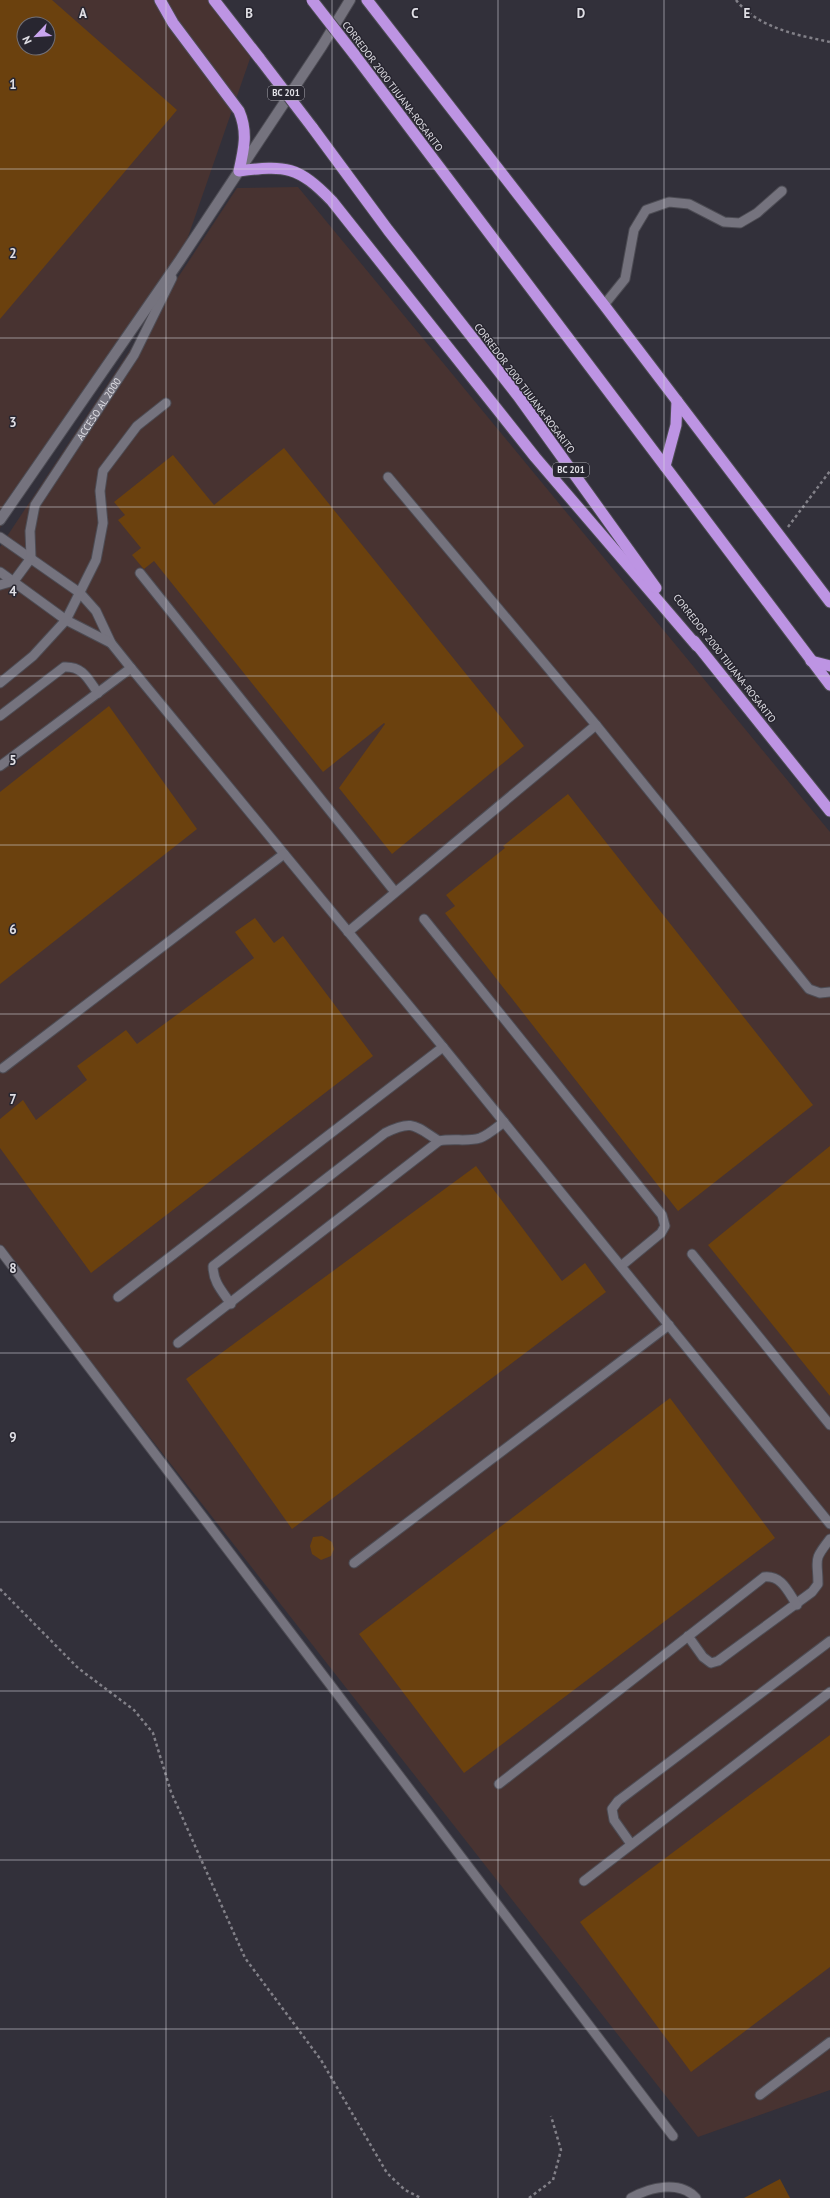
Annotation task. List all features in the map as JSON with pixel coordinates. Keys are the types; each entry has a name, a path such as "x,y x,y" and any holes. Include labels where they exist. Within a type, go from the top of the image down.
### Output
{"highway":[{"path":"160,0 173,23 239,111 243,120 246,141 239,171 264,168 291,169 318,186 332,201 535,458 697,646"},
{"name":"CORREDOR 2000 TIJUANA-ROSARITO","path":"214,0 312,127 388,230 518,396 697,646 830,811"},
{"name":"CORREDOR 2000 TIJUANA-ROSARITO","path":"312,0 830,685"},
{"path":"367,0 604,305 830,602"},
{"path":"665,466 676,425 677,401"},
{"path":"811,660 830,666"}],"street":[{"name":"ACCESO AL 2000","path":"0,520 180,260 322,46 350,0"}],"lane":[{"path":"604,305 625,279 634,230 646,210 669,202 689,204 724,222 740,223 757,213 782,191"},
{"name":"ACCESO AL 2000","path":"31,558 30,530 35,505 134,355 180,260"},
{"path":"0,683 37,652 66,620 96,560 103,523 100,491 103,470 138,426 166,403"},
{"path":"388,477 596,725 809,989 820,993 830,992"},
{"path":"0,537 80,594 96,611 111,643 130,668 443,1047 830,1524"},
{"path":"0,585 14,581 31,558"},
{"path":"0,572 66,620 111,643"},
{"path":"140,573 395,892"},
{"path":"0,716 64,667 74,666 82,671 98,693"},
{"path":"0,766 130,668"},
{"path":"348,932 596,725"},
{"path":"3,1068 284,854"},
{"path":"424,919 662,1215 665,1226 661,1233 621,1266"},
{"path":"118,1297 443,1047"},
{"path":"178,1343 231,1304 439,1141 453,1138 467,1140 481,1138 504,1122"},
{"path":"231,1304 216,1284 213,1274 213,1266 241,1243 385,1133 402,1124 414,1126 439,1141"},
{"path":"0,1250 673,2136"},
{"path":"692,1254 830,1425"},
{"path":"354,1562 669,1325"},
{"path":"688,1636 703,1657 710,1663 718,1661 797,1604 818,1584 816,1564 819,1553 830,1539"},
{"path":"499,1784 764,1577 773,1576 780,1580 797,1604"},
{"path":"631,1844 614,1820 612,1809 618,1801 830,1642"},
{"path":"584,1881 830,1692"},
{"path":"760,2095 830,2042"},
{"path":"630,2198 655,2188 672,2187 689,2190 696,2198"}],"path":[{"path":"736,0 747,13 785,32 830,42"},
{"path":"781,537 830,471"},
{"path":"0,1589 78,1668 134,1710 153,1733 171,1792 245,1958 321,2060 387,2173 405,2190 421,2198"},
{"path":"529,2198 553,2180 561,2150 551,2116"}],"shaded area":[{"path":"0,0 214,0 253,50 180,260 0,528"},
{"path":"298,187 830,832 830,2090 698,2137 0,1246 0,547 237,188"}],"building":[{"path":"0,0 52,0 177,110 0,319"},
{"path":"284,448 524,746 392,854 339,788 385,724 384,723 323,772 154,561 144,569 132,555 141,548 118,520 125,515 114,502 173,455 214,505"},
{"path":"109,706 197,829 0,984 0,792"},
{"path":"568,794 813,1105 678,1211 445,913 455,906 446,895 505,848 503,846"},
{"path":"255,918 274,943 283,936 373,1056 91,1273 0,1148 0,1119 23,1100 36,1120 87,1080 77,1066 126,1030 137,1044 254,958 235,932"},
{"path":"830,1146 830,1396 708,1245"},
{"path":"476,1166 562,1281 585,1263 606,1292 292,1529 186,1379"},
{"path":"670,1398 775,1538 464,1773 359,1634"},
{"path":"322,1536 332,1542 334,1549 331,1556 321,1560 312,1554 310,1546 313,1537"},
{"path":"830,1735 830,1967 691,2072 580,1922"},
{"path":"780,2179 790,2198 744,2198"}]}
